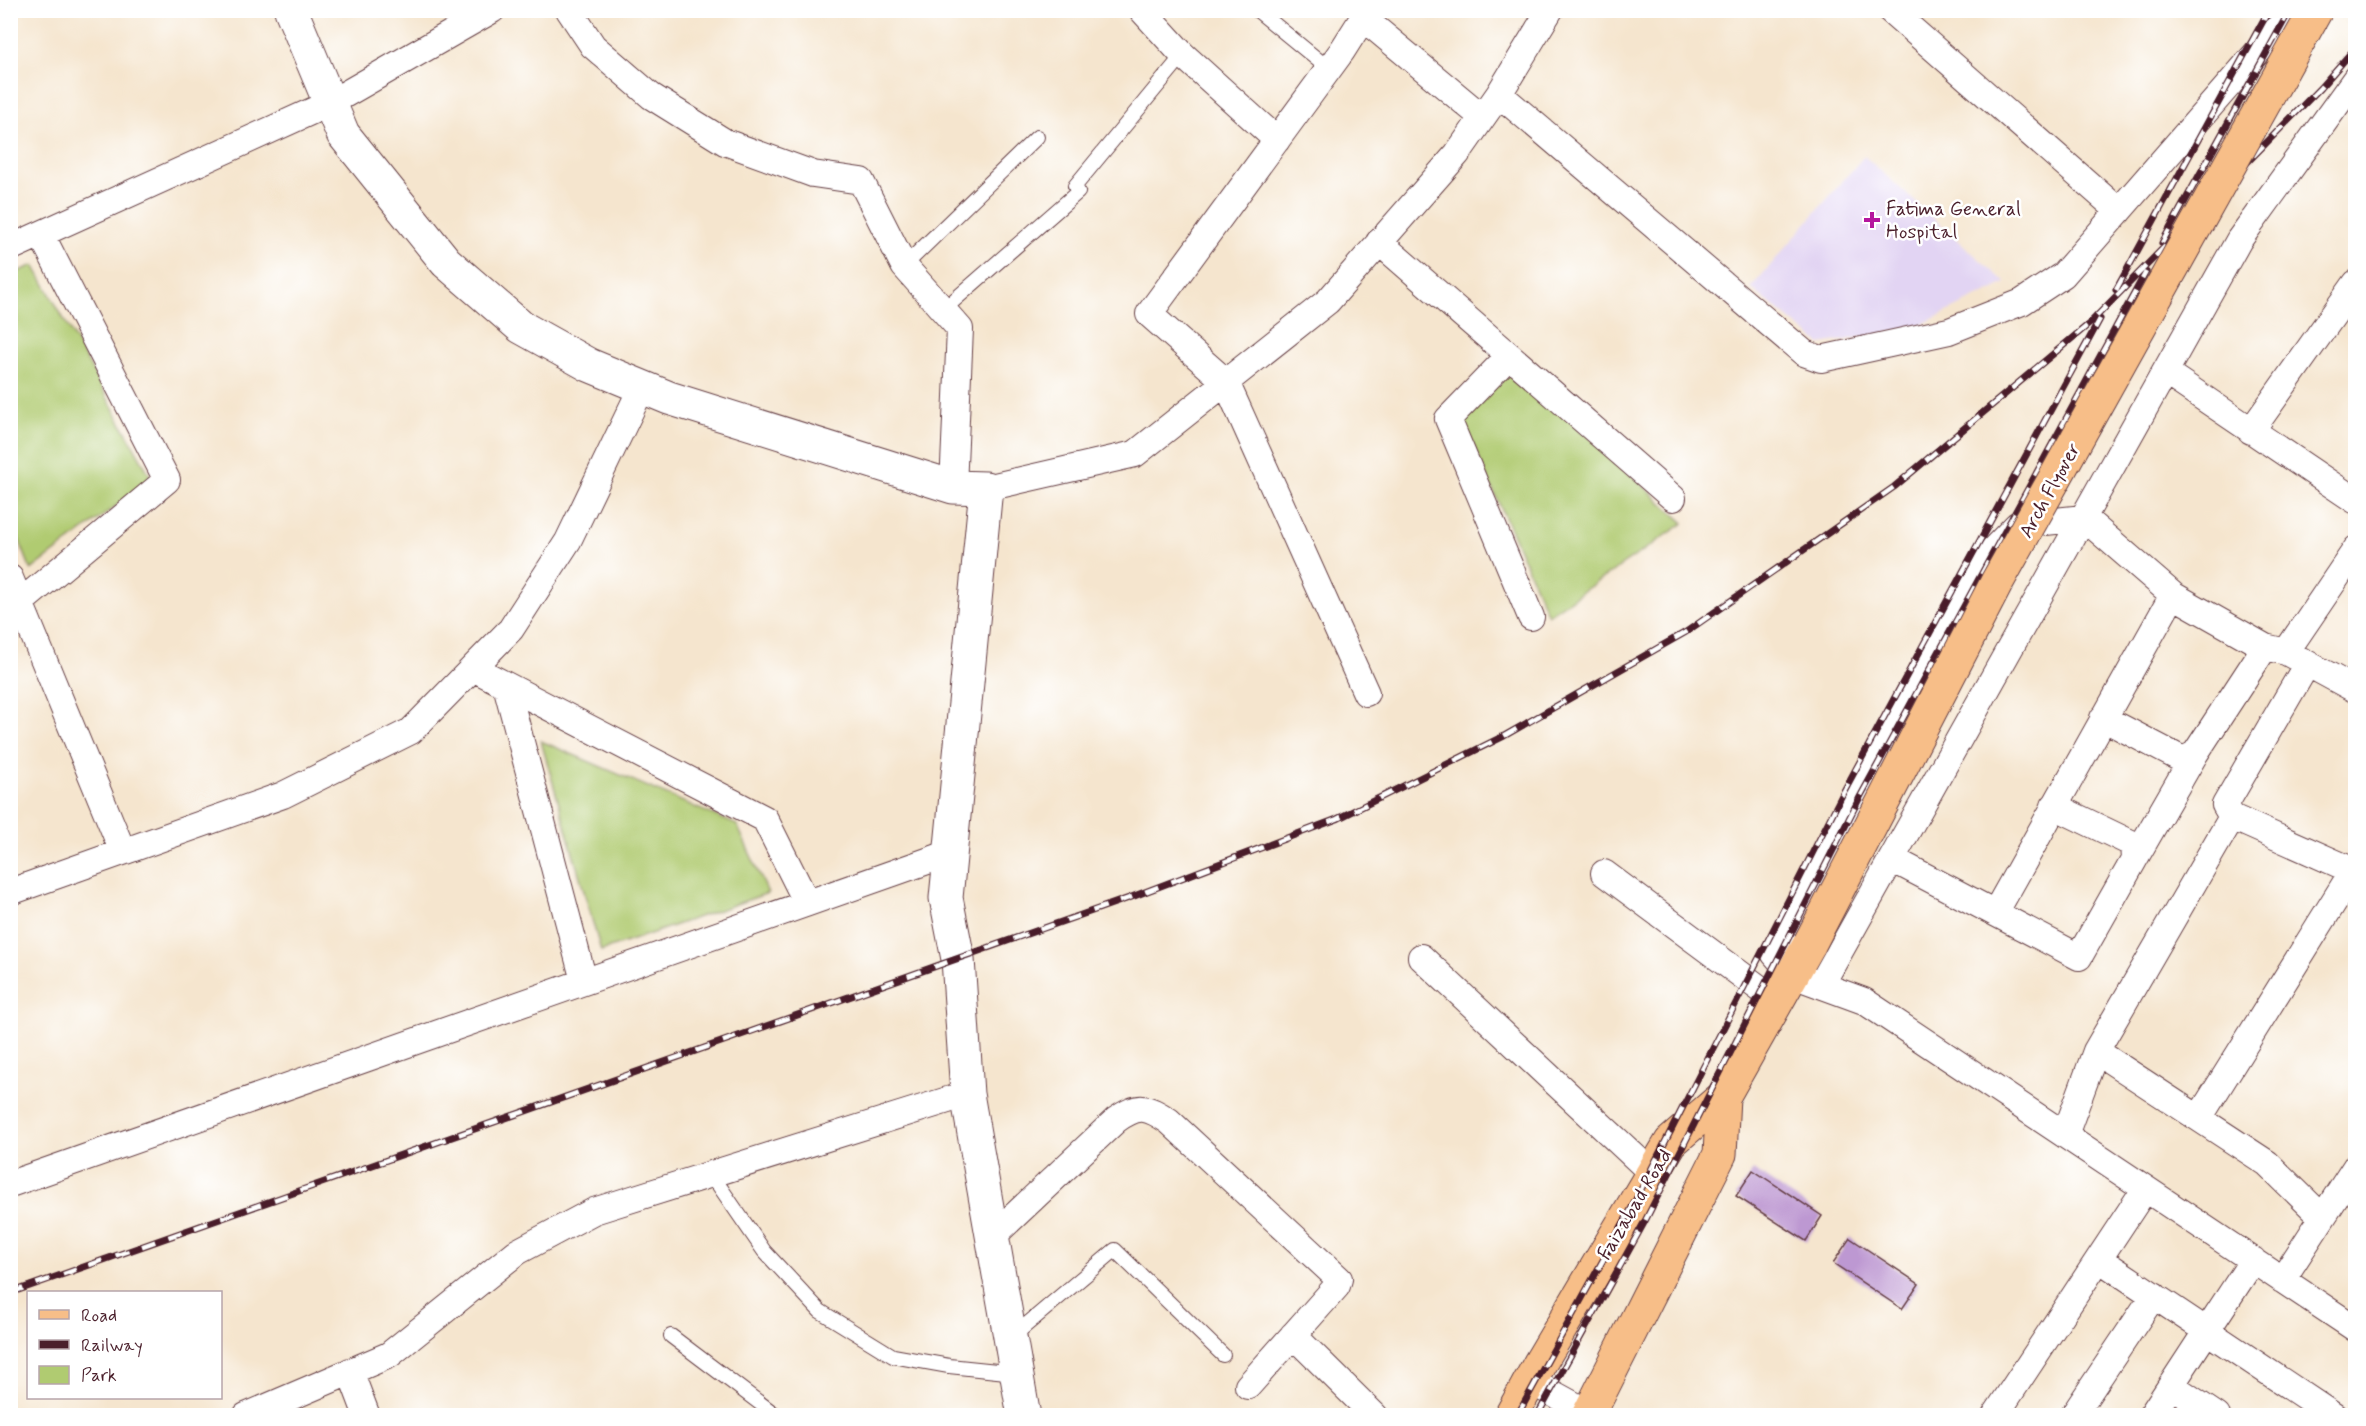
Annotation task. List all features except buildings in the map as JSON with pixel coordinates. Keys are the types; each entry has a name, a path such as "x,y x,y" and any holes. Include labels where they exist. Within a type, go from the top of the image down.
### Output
{"main road":[{"name":"Arch Flyover","path":"1797,987 1810,943 1997,582 2316,10"},
{"name":"Faizabad Road","path":"1511,1416 1671,1142 1723,1097 1797,987"},
{"path":"1590,1414 1720,1154 1723,1097"}],"street":[{"path":"291,10 343,134 446,262 521,327 589,365 669,398 953,487 986,488 1135,454 1328,301 1456,153 1499,94 1550,10"},
{"path":"10,248 330,104 492,10"},
{"path":"569,10 593,46 651,96 725,142 813,174 861,181 904,266 960,329 953,487"},
{"path":"1142,10 1183,55 1277,140"},
{"path":"1890,10 2119,211"},
{"path":"1499,94 1804,353 1821,358 1949,331 2022,302 2063,275 2294,10"},
{"path":"1366,693 1226,382 1149,314 1329,69 1364,16 1482,117"},
{"path":"1797,987 1892,859 2239,240 2355,78"},
{"path":"21,602 167,480 41,234"},
{"path":"1379,242 1672,498"},
{"path":"2251,431 2355,283"},
{"path":"1509,356 1448,419 1531,617"},
{"path":"2165,372 2355,501"},
{"path":"10,892 283,795 411,731 511,629 568,541 642,387"},
{"path":"986,488 946,897 958,959 967,1095 1012,1337 1024,1416"},
{"path":"1797,987 1774,954 1986,556 2018,525 2084,518 2173,595 2355,690"},
{"path":"1892,859 2079,957 2194,754 2286,654 2355,549"},
{"path":"10,578 123,852"},
{"path":"1995,913 2173,595"},
{"path":"2199,1118 2354,872 2232,817 2225,806 2286,654"},
{"path":"473,668 765,819 807,903"},
{"path":"506,685 584,981"},
{"path":"2103,718 2183,760 2194,754"},
{"path":"2054,806 2133,844 2134,860"},
{"path":"2065,1135 2096,1051 2232,817"},
{"path":"10,1184 951,853"},
{"path":"1604,873 1797,987 1864,1001 2282,1280 2352,1320"},
{"path":"1421,957 1652,1173"},
{"path":"2096,1051 2267,1163 2322,1217"},
{"path":"246,1416 389,1355 517,1252 594,1211 967,1095"},
{"path":"993,1236 1116,1120 1132,1109 1150,1108 1169,1121 1339,1279 1337,1286 1248,1386"},
{"path":"2282,1280 2355,1166"},
{"path":"1995,1416 2145,1189"},
{"path":"2099,1259 2334,1416"},
{"path":"2151,1416 2253,1260"},
{"path":"2073,1416 2154,1295"},
{"path":"1293,1335 1375,1416"},
{"path":"350,1371 367,1416"},
{"path":"1530,1381 1590,1414"},
{"path":"2171,1385 2217,1416"}],"lane":[{"path":"1257,10 1329,69"},
{"path":"943,310 1078,192 1075,186 1183,55"},
{"path":"904,266 1037,137"},
{"path":"711,1174 764,1251 820,1311 893,1356 949,1366 1017,1373"},
{"path":"1012,1337 1115,1250 1223,1354"},
{"path":"671,1336 777,1416"}],"shaded area":[{"name":"Fatima General Hospital","path":"1864,156 2006,283 1912,329 1820,344 1751,288"}],"green space":[{"path":"34,265 152,479 31,570 11,519 10,275"},
{"path":"1513,367 1684,523 1548,615 1463,422"},
{"path":"541,741 737,825 768,893 601,951"}],"railway":[{"path":"2116,290 2269,10"},
{"path":"2162,243 2290,10"},
{"path":"10,1293 1129,898 1337,819 1504,736 1686,632 1894,487 2089,324 2320,88 2356,47"},
{"path":"1537,1416 1645,1221 1859,799 2146,272"},
{"path":"1517,1416 1629,1213 1844,791 2100,319"}],"place":[{"name":"Fatima General Hospital","path":"1872,220"}]}
